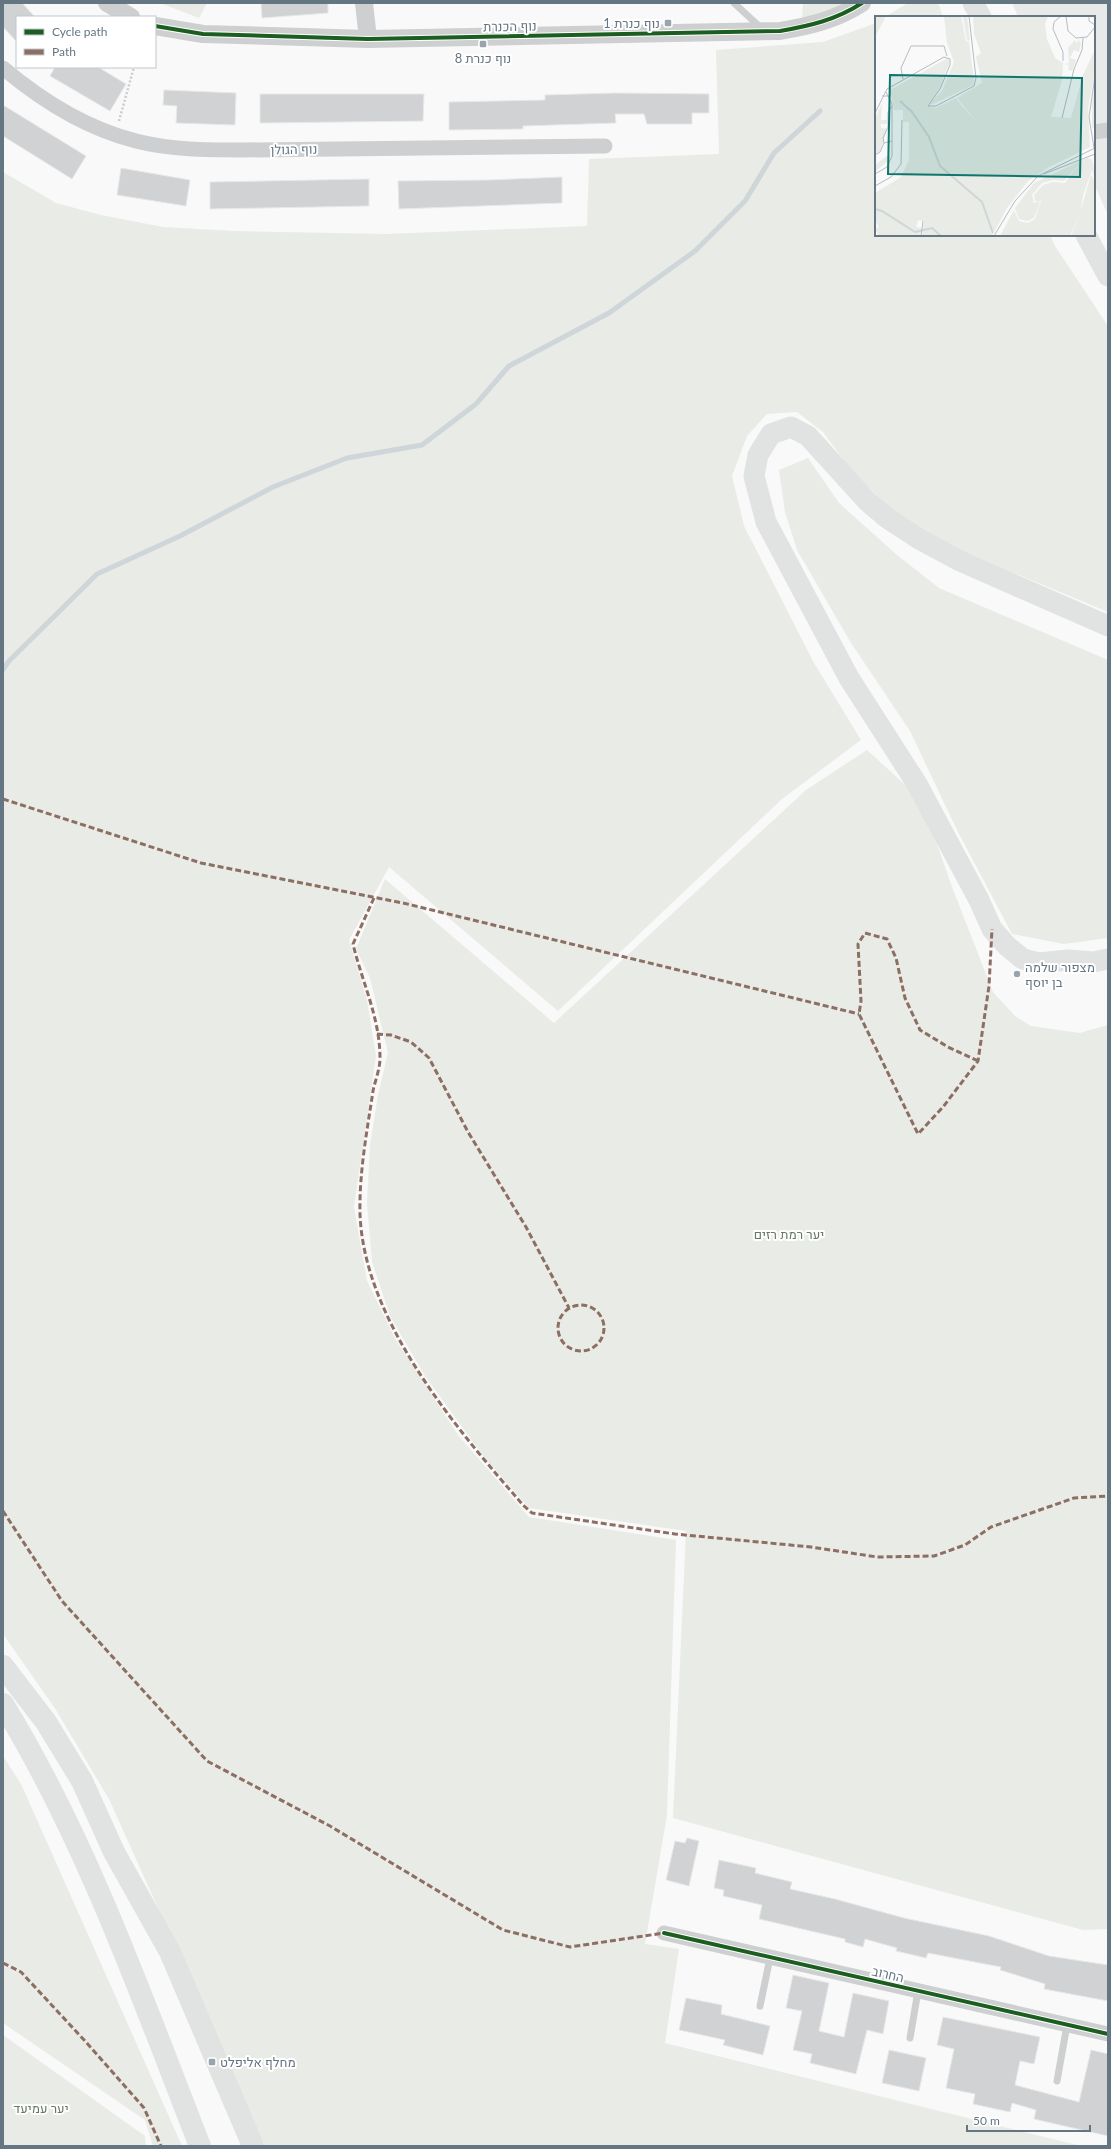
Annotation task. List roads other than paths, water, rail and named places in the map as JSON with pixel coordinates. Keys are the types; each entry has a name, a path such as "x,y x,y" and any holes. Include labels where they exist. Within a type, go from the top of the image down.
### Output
{"highway":[{"path":"3,1666 46,1722 82,1781 114,1852 170,1952 253,2146"},
{"path":"3,1704 23,1737 73,1836 134,1975 200,2146"}],"main road":[{"path":"1087,236 1108,276"},
{"path":"1108,626 960,562 919,539 887,518 867,502 808,436 791,427 772,434 758,455 754,476 766,522 849,678 917,784 979,900 992,929 1007,946 1024,959 1039,963 1068,960 1093,962 1108,959"}],"street":[{"path":"107,3 129,16"},
{"path":"364,3 368,40"},
{"name":"נוף הכנרת","path":"156,26 203,34 368,40 780,31 816,24 836,17 862,3"},
{"name":"נוף הגולן","path":"3,68 43,98 115,135 137,142 194,149 605,146"},
{"path":"1095,132 1108,130"},
{"name":"החרוב","path":"664,1933 1108,2034"}],"lane":[{"path":"734,3 764,31"},
{"path":"760,2006 770,1958"},
{"path":"910,2038 918,1991"},
{"path":"1057,2081 1067,2025"}],"waterway":[{"path":"3,670 8,662 97,574 180,536 273,487 347,458 422,445 476,404 509,366 609,313 695,251 745,201 774,153 820,111"}],"place":[{"name":"נוף כנרת 1","path":"668,23"},
{"name":"נוף כנרת 8","path":"483,44"},
{"name":"מצפור שלמה בן יוסף","path":"1017,974"},
{"name":"מחלף אליפלט","path":"212,2062"}],"park label":[{"name":"יער רמת רזים","path":"789,1234"},
{"name":"יער עמיעד","path":"41,2108"}]}
